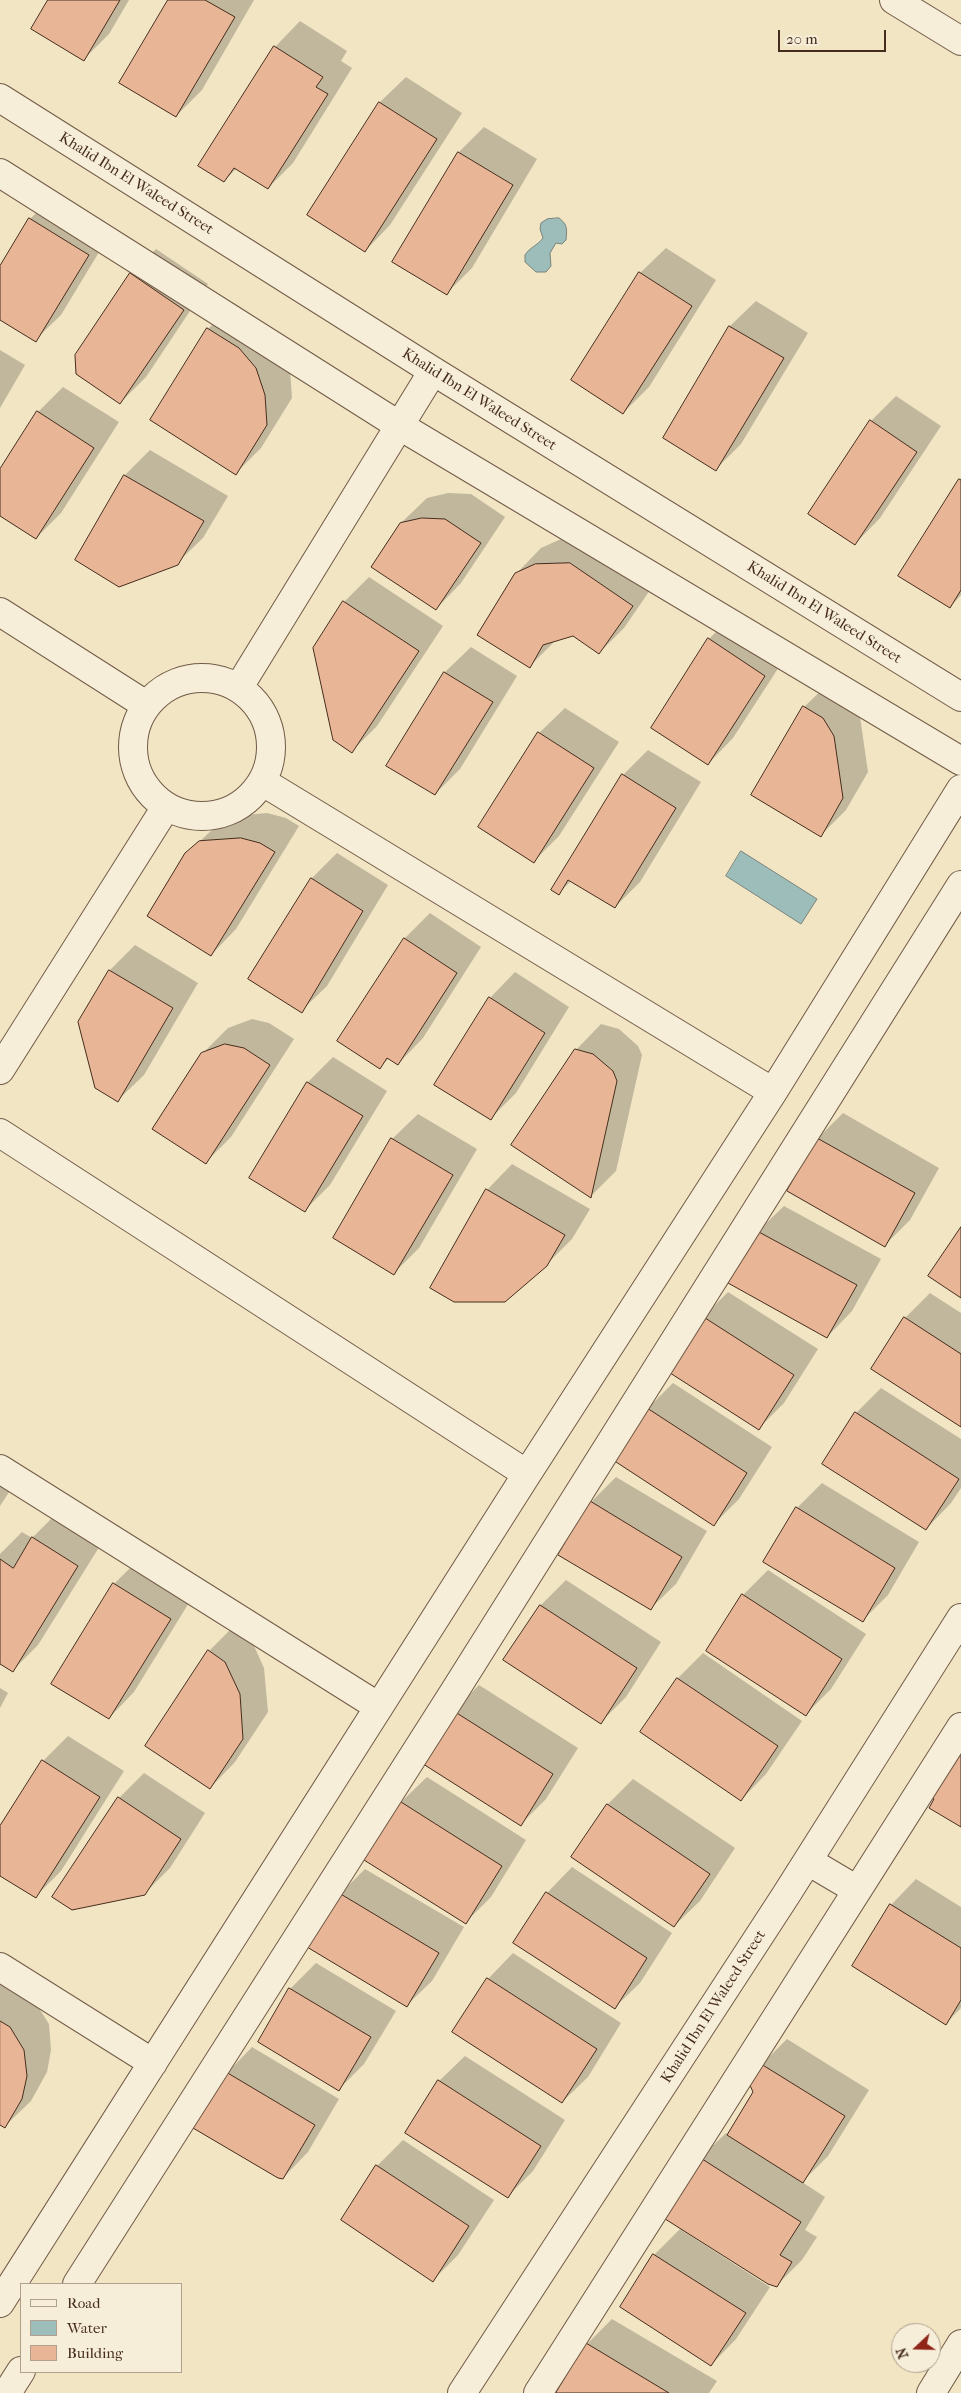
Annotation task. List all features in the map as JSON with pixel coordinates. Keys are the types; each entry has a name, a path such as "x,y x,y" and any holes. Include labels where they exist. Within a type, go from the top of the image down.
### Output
{"street":[{"path":"894,0 961,41"},
{"name":"Khalid Ibn El Waleed Street","path":"0,98 433,372 961,697"},
{"path":"0,174 400,426 961,761"},
{"path":"239,688 433,372"},
{"path":"0,612 146,705"},
{"path":"200,676 221,679 239,688 256,702 266,720 272,741 271,762 263,782 249,799 230,811 216,815 187,815 166,807 149,791 137,771 132,748 136,726 146,705 161,690 179,680 200,676"},
{"path":"263,782 773,1092"},
{"path":"0,2303 527,1474 773,1092 961,789"},
{"path":"0,1070 166,807"},
{"path":"78,2283 449,1700 961,885"},
{"path":"0,1133 527,1474"},
{"path":"0,1469 379,1707"},
{"name":"Khalid Ibn El Waleed Street","path":"462,2393 808,1861 961,1618"},
{"path":"538,2393 961,1726"},
{"path":"808,1861 857,1890"},
{"path":"0,1967 152,2063"},
{"path":"931,2393 961,2344"},
{"path":"7,2393 20,2373"}],"water":[{"path":"559,218 566,228 566,240 562,244 556,243 550,253 551,266 546,272 536,272 525,262 525,255 543,238 540,229 541,223 547,219"},
{"path":"741,851 817,899 801,924 726,876"}],"building":[{"path":"48,0 120,0 84,61 31,29"},
{"path":"168,0 205,0 235,17 176,117 119,83"},
{"path":"274,46 323,77 316,87 328,94 268,189 234,168 224,182 198,166"},
{"path":"379,102 437,139 365,252 307,215"},
{"path":"458,152 513,185 447,295 392,262"},
{"path":"29,218 89,255 36,342 0,320 0,266"},
{"path":"639,272 692,306 623,414 571,380"},
{"path":"130,273 184,310 120,404 76,374 75,355"},
{"path":"729,326 784,358 716,471 663,438"},
{"path":"207,328 239,348 256,368 265,395 267,425 236,475 150,420"},
{"path":"37,411 94,448 36,539 0,516 0,469"},
{"path":"870,420 917,452 855,545 808,514"},
{"path":"124,475 204,521 178,565 119,587 75,560"},
{"path":"959,479 961,480 961,590 950,608 898,576"},
{"path":"422,518 445,519 481,543 436,610 371,567 400,523"},
{"path":"570,563 633,606 599,654 573,636 543,645 530,668 477,635 515,573 535,564"},
{"path":"343,601 419,651 352,753 333,740 313,648"},
{"path":"708,638 765,676 708,765 651,728"},
{"path":"444,672 493,702 435,795 386,766"},
{"path":"803,706 823,718 834,736 843,798 821,837 751,795"},
{"path":"538,732 594,768 534,863 478,827"},
{"path":"622,774 676,808 615,908 568,880 559,895 551,890"},
{"path":"241,838 260,843 275,852 211,956 147,916 185,853 199,841"},
{"path":"311,878 363,911 302,1013 248,979"},
{"path":"404,938 457,973 398,1065 387,1058 380,1069 337,1041"},
{"path":"109,970 173,1008 118,1102 95,1088 78,1022"},
{"path":"489,997 545,1033 491,1120 434,1085"},
{"path":"225,1044 244,1048 270,1065 206,1164 152,1129 201,1053"},
{"path":"575,1049 593,1054 613,1071 617,1081 591,1198 511,1145"},
{"path":"307,1082 363,1116 305,1212 249,1178"},
{"path":"391,1138 453,1175 394,1275 333,1238"},
{"path":"817,1138 915,1193 885,1247 787,1191"},
{"path":"486,1189 565,1235 547,1266 505,1302 454,1302 430,1288"},
{"path":"961,1227 961,1298 928,1276"},
{"path":"757,1231 857,1285 827,1338 728,1283"},
{"path":"702,1316 794,1375 759,1430 667,1371"},
{"path":"904,1317 961,1354 961,1427 871,1369"},
{"path":"647,1408 747,1473 714,1526 613,1460"},
{"path":"855,1412 959,1479 926,1530 822,1464"},
{"path":"590,1501 682,1557 651,1610 558,1555"},
{"path":"796,1507 895,1568 863,1622 763,1562"},
{"path":"32,1537 78,1566 13,1672 0,1664 0,1559 13,1568"},
{"path":"113,1583 171,1619 109,1719 51,1684"},
{"path":"742,1594 842,1659 806,1716 706,1651"},
{"path":"540,1605 637,1668 601,1724 503,1660"},
{"path":"208,1650 225,1662 240,1694 243,1739 210,1789 145,1746"},
{"path":"677,1678 778,1746 741,1801 640,1732"},
{"path":"452,1710 553,1774 521,1826 420,1762"},
{"path":"961,1752 961,1827 929,1808 934,1799 923,1793 947,1753 957,1759"},
{"path":"42,1760 100,1797 36,1898 0,1876 0,1826"},
{"path":"118,1797 181,1839 145,1895 72,1910 52,1897"},
{"path":"401,1802 502,1866 466,1924 364,1860"},
{"path":"607,1804 710,1874 674,1927 571,1857"},
{"path":"546,1892 647,1958 615,2009 513,1943"},
{"path":"339,1893 439,1953 407,2007 307,1947"},
{"path":"890,1904 961,1948 961,2000 946,2025 852,1966"},
{"path":"487,1978 597,2049 562,2103 452,2032"},
{"path":"289,1988 371,2037 339,2091 258,2042"},
{"path":"0,2021 10,2027 24,2050 27,2076 22,2099 5,2128 0,2125"},
{"path":"761,2064 845,2116 803,2183 727,2135 753,2092 749,2083"},
{"path":"226,2072 315,2125 283,2179 278,2178 193,2128"},
{"path":"438,2080 541,2146 508,2198 405,2133"},
{"path":"699,2157 801,2222 780,2255 792,2262 777,2287 768,2284 662,2217"},
{"path":"376,2165 469,2226 433,2282 341,2220"},
{"path":"653,2254 746,2313 711,2366 620,2307"},
{"path":"586,2343 669,2393 556,2393"}]}
